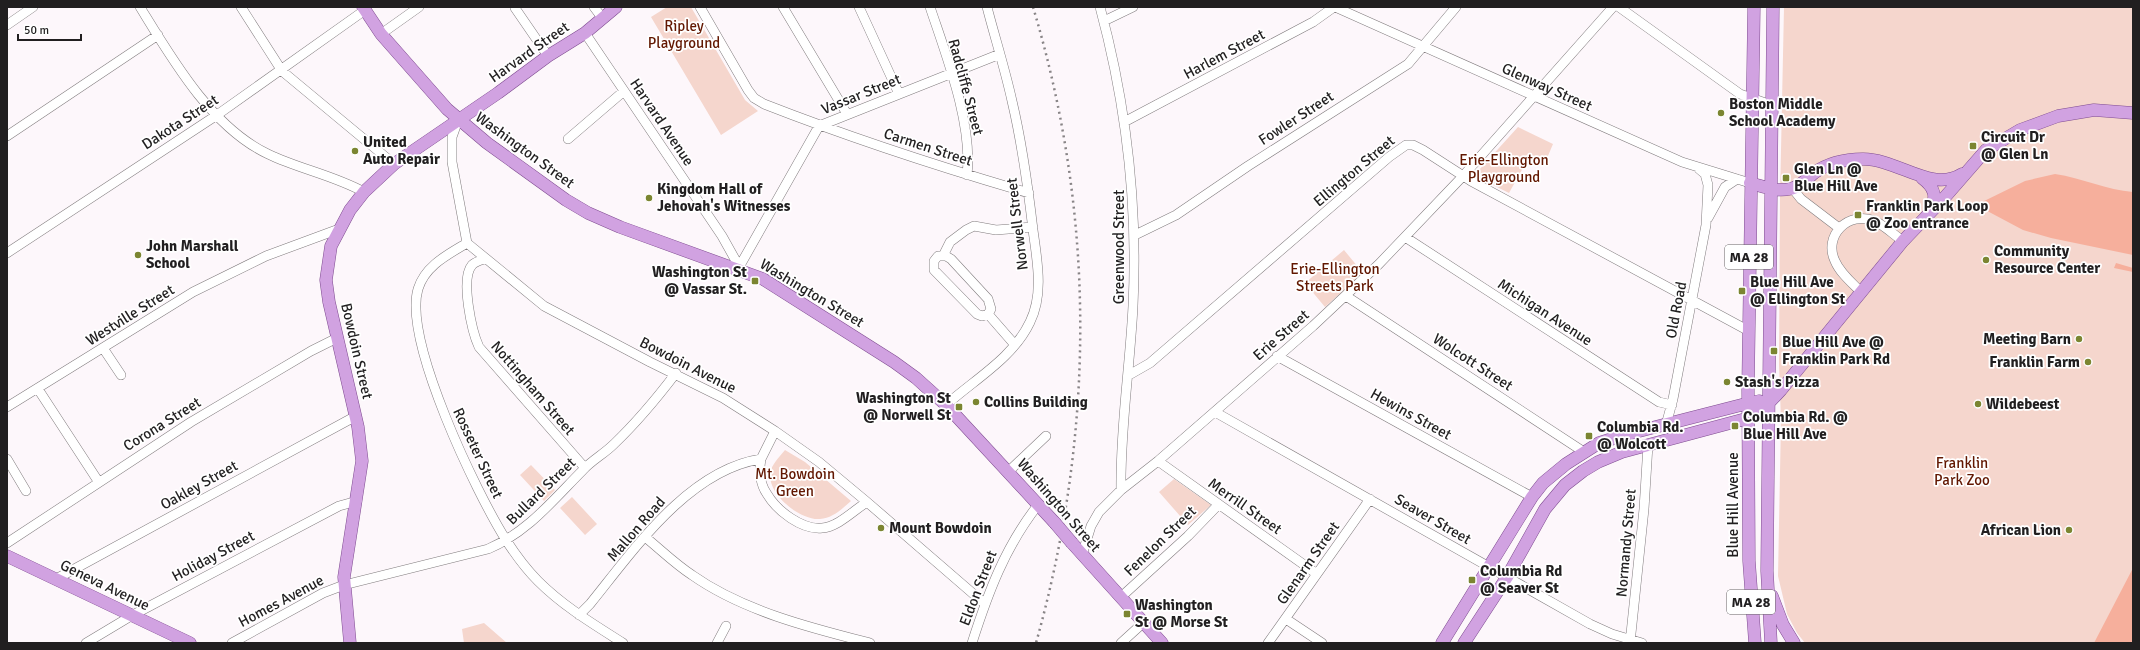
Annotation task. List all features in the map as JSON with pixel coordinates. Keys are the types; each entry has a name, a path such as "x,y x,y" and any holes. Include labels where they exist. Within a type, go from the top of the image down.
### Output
{"main road":[{"name":"Harvard Street","path":"458,120 548,56 585,33 616,7"},
{"name":"Blue Hill Avenue","path":"1754,7 1750,183 1748,403 1749,560 1755,643"},
{"name":"MA 28","path":"1773,7 1767,571 1776,609 1794,643"},
{"name":"Washington Street","path":"364,9 381,34 458,120 566,200 588,213 642,235 763,279 783,290 894,362 916,378 946,405 1009,471 1082,555 1162,643"},
{"path":"1464,643 1507,577 1545,509 1565,486 1598,462 1648,445 1749,418 1759,412 1768,404 1903,241 1946,197 1979,156 1993,145 2020,130 2048,119 2086,111 2133,114"},
{"name":"Bowdoin Street","path":"350,643 344,585 362,461 356,416 337,338 326,280 331,246 350,210 364,192 394,164 458,120"},
{"path":"1750,183 1785,190 1793,188 1822,168 1849,160 1863,159 1884,161 1934,180 1944,181 1954,179 1966,171"},
{"path":"1917,174 1929,183 1935,193 1933,205 1926,216"},
{"path":"1442,643 1532,497 1543,483 1584,452 1615,437 1748,403 1759,401 1768,404"},
{"name":"Geneva Avenue","path":"7,556 190,643"},
{"path":"1767,571 1771,643"}],"street":[{"path":"7,25 33,7"},
{"path":"140,7 190,84 217,115 242,138 267,154 329,176 364,192"},
{"path":"241,7 282,71 394,164"},
{"path":"381,34 419,7"},
{"path":"594,7 603,19"},
{"name":"Carmen Street","path":"700,7 754,98 764,104 819,126 967,175 1029,193"},
{"path":"783,7 847,114"},
{"path":"859,7 899,94"},
{"name":"Radcliffe Street","path":"930,7 961,111 967,140 967,175"},
{"name":"Norwell Street","path":"946,405 1015,345 1030,322 1038,295 1029,193 1012,101 987,7"},
{"name":"Greenwood Street","path":"1100,7 1126,121 1132,177 1135,235 1129,375 1121,490"},
{"path":"1104,21 1133,7"},
{"name":"Glenway Street","path":"1335,7 1698,168 1750,183"},
{"name":"Harlem Street","path":"1126,121 1313,22 1335,7"},
{"name":"Fowler Street","path":"1135,235 1176,215 1248,166 1408,64 1424,47 1456,7"},
{"name":"Erie Street","path":"1082,555 1091,526 1099,512 1121,490 1158,461 1215,412 1346,296 1463,176 1613,7"},
{"path":"1619,7 1735,90 1752,100 1771,105"},
{"path":"514,8 548,56"},
{"name":"Dakota Street","path":"7,253 282,71 364,9"},
{"name":"Harvard Avenue","path":"585,33 722,236 736,261 738,269"},
{"path":"7,136 158,35"},
{"name":"Vassar Street","path":"738,269 819,126 1000,54"},
{"path":"568,139 624,91"},
{"path":"458,120 452,137 452,162 467,243"},
{"name":"Ellington Street","path":"1129,375 1150,363 1399,149 1406,145 1413,145 1463,176 1749,332"},
{"name":"Old Road","path":"1666,425 1672,402 1706,225 1708,185 1705,174 1698,168"},
{"name":"Old Road","path":"1706,225 1725,187 1737,179"},
{"path":"1793,188 1801,199 1839,228"},
{"path":"1861,292 1843,274 1834,260 1831,250 1832,239 1839,228 1844,223 1866,219 1874,221 1903,241"},
{"path":"942,256 950,242 974,226 996,230 1033,227"},
{"name":"Westville Street","path":"7,406 38,389 192,292 280,251 339,229"},
{"name":"Michigan Avenue","path":"1405,237 1659,402 1672,402"},
{"name":"Bowdoin Avenue","path":"467,243 544,306 650,362 676,373 723,398 775,431 819,462 985,604"},
{"name":"Rosseter Street","path":"467,243 445,256 423,277 415,302 415,313 427,363 445,417 489,510 506,541 537,580 560,602 623,643"},
{"path":"938,256 946,256 951,259 988,299 991,309 988,314 982,316 977,314 934,270 934,261 938,256"},
{"name":"Nottingham Street","path":"485,259 471,266 468,273 469,309 475,338 479,347 585,468"},
{"name":"Wolcott Street","path":"1346,296 1584,452"},
{"path":"988,314 1015,345"},
{"name":"Corona Street","path":"7,543 98,481 191,422 311,351 337,338"},
{"path":"103,348 121,375"},
{"name":"Hewins Street","path":"1277,356 1532,497"},
{"name":"Bullard Street","path":"344,585 488,549 506,541 530,523 585,468 613,445 654,403 676,373"},
{"path":"38,389 61,422 98,481"},
{"name":"Seaver Street","path":"1215,412 1590,624 1631,642 1642,643"},
{"name":"Oakley Street","path":"56,578 356,416"},
{"path":"775,431 761,459 761,479 766,494 794,520 808,527 822,528 832,526 867,502"},
{"path":"1009,471 1046,436"},
{"name":"Normandy Street","path":"1631,642 1648,445"},
{"path":"7,459 26,491"},
{"name":"Mallon Road","path":"579,615 590,604 665,513 711,479 744,461 761,459"},
{"name":"Merrill Street","path":"1158,461 1317,574"},
{"name":"Glenarm Street","path":"1268,643 1370,499"},
{"name":"Holiday Street","path":"86,643 131,616 339,506 357,501"},
{"name":"Eldon Street","path":"972,643 985,604 1006,552 1020,528 1038,505"},
{"name":"Fenelon Street","path":"1121,597 1188,536 1218,505"},
{"path":"645,537 692,575 717,590 788,619 870,643"},
{"name":"Homes Avenue","path":"232,643 322,593 344,585"},
{"path":"1286,619 1322,643"},
{"path":"1120,643 1143,623"},
{"path":"717,643 726,626"}],"green space":[{"name":"Ripley Playground","path":"667,7 691,7 745,100 758,111 721,135 651,17"},
{"name":"Franklin Park Zoo","path":"1784,7 2133,7 2133,643 1805,643 1797,633 1787,614 1778,576 1781,421 1779,364 1780,198"},
{"name":"Erie-Ellington Playground","path":"1518,127 1553,144 1545,163 1529,157 1509,193 1481,179 1479,170"},
{"name":"Erie-Ellington Streets Park","path":"1344,250 1363,273 1325,307 1305,283"},
{"name":"Mt. Bowdoin Green","path":"785,450 805,462 851,501 837,513 820,519 803,515 785,504 778,496 770,479 772,467"},
{"path":"531,465 555,490 544,501 520,475"},
{"path":"1174,479 1211,505 1188,525 1159,492"},
{"path":"572,497 597,524 585,535 560,508"},
{"path":"484,623 507,643 464,643 462,629"}],"shaded area":[{"path":"2055,174 2114,189 2133,192 2133,255 2051,238 2023,230 1976,205 2025,181"},
{"path":"2116,263 2133,268 2133,272 2114,268"},
{"path":"2133,568 2133,643 2094,643"}],"railway":[{"path":"1033,7 1054,86 1068,165 1077,245 1080,325 1078,404 1069,484 1055,564 1036,643"}],"place":[{"name":"Boston Middle School Academy","path":"1721,113"},
{"name":"Circuit Dr @ Glen Ln","path":"1973,146"},
{"name":"United Auto Repair","path":"355,151"},
{"name":"Glen Ln @ Blue Hill Ave","path":"1786,178"},
{"name":"Kingdom Hall of Jehovah's Witnesses","path":"649,198"},
{"name":"Franklin Park Loop @ Zoo entrance","path":"1858,215"},
{"name":"John Marshall School","path":"138,255"},
{"name":"Community Resource Center","path":"1986,260"},
{"name":"Washington St @ Vassar St.","path":"755,281"},
{"name":"Blue Hill Ave @ Ellington St","path":"1742,291"},
{"name":"Meeting Barn","path":"2079,339"},
{"name":"Blue Hill Ave @ Franklin Park Rd","path":"1774,351"},
{"name":"Franklin Farm","path":"2088,362"},
{"name":"Stash's Pizza","path":"1727,382"},
{"name":"Collins Building","path":"976,402"},
{"name":"Wildebeest","path":"1978,404"},
{"name":"Washington St @ Norwell St","path":"959,407"},
{"name":"Columbia Rd. @ Blue Hill Ave","path":"1735,426"},
{"name":"Columbia Rd. @ Wolcott","path":"1589,436"},
{"name":"Mount Bowdoin","path":"881,528"},
{"name":"African Lion","path":"2069,530"},
{"name":"Columbia Rd @ Seaver St","path":"1472,580"},
{"name":"Washington St @ Morse St","path":"1127,614"}]}
